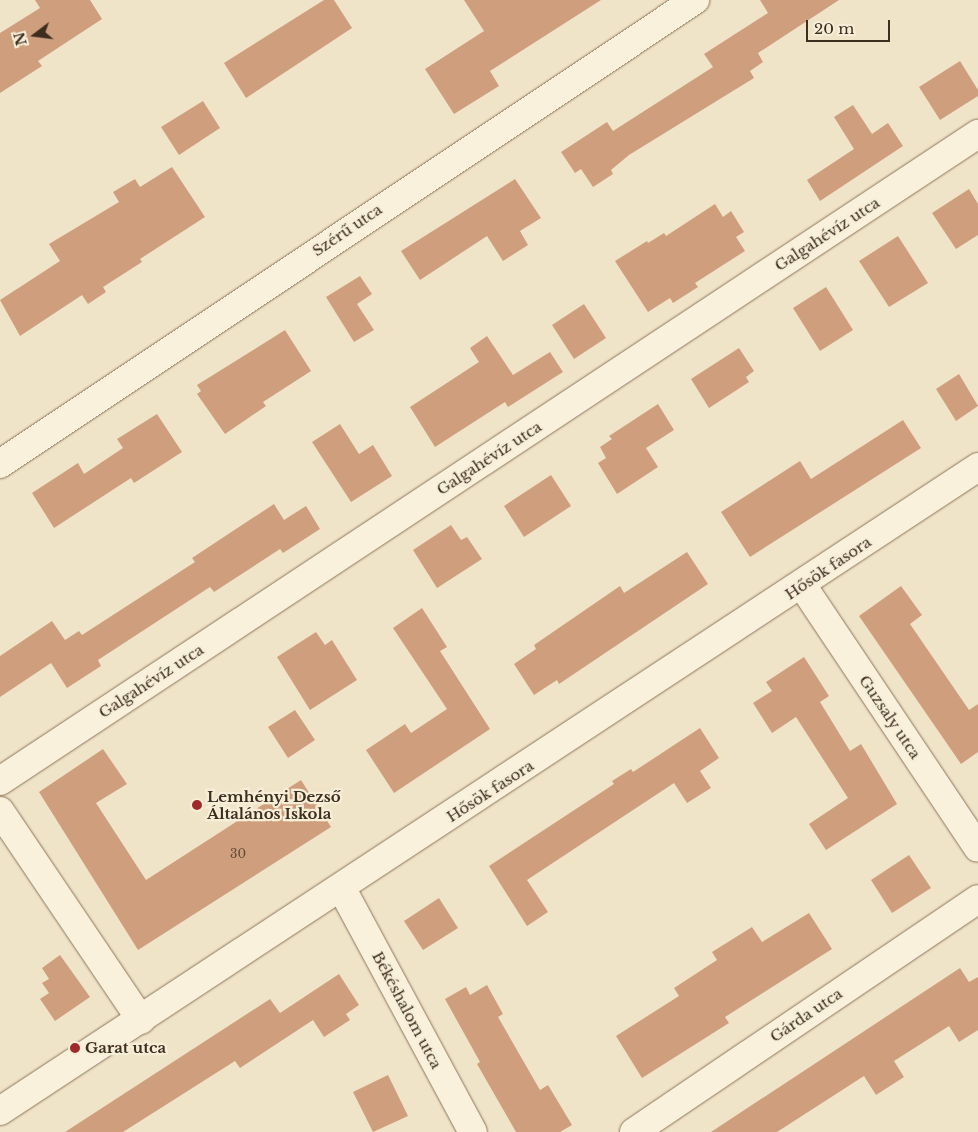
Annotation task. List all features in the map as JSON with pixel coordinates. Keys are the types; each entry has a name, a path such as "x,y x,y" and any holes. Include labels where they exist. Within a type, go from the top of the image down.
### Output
{"street":[{"name":"Szérű utca","path":"0,464 695,0"},
{"name":"Galgahévíz utca","path":"0,781 978,134"},
{"name":"Hősök fasora","path":"0,1111 342,889 978,467"},
{"name":"Guzsaly utca","path":"802,585 978,848"},
{"path":"0,812 141,1020"},
{"name":"Békéshalom utca","path":"342,889 473,1132"},
{"name":"Gárda utca","path":"634,1132 978,899"}],"building":[{"path":"35,0 90,0 102,19 38,61 42,66 0,93 0,33 40,8"},
{"path":"324,0 334,0 352,28 246,98 224,63"},
{"path":"464,0 601,0 490,71 499,86 454,114 425,69 484,31"},
{"path":"760,0 839,0 758,53 763,62 750,71 754,78 629,155 611,170 613,174 593,187 581,169 575,173 561,152 607,122 613,131 713,67 704,54 768,13"},
{"path":"960,61 978,90 978,96 940,120 919,87"},
{"path":"203,101 220,128 179,155 161,127"},
{"path":"853,105 872,134 888,123 903,146 820,201 807,180 854,149 834,117"},
{"path":"172,167 205,217 140,259 142,262 103,287 106,292 88,304 82,295 20,336 0,300 60,261 49,244 119,202 113,192 135,179 140,187"},
{"path":"515,179 541,218 520,231 528,245 503,261 487,236 420,280 401,251"},
{"path":"969,189 978,204 978,235 956,249 932,213"},
{"path":"715,204 723,217 731,211 744,232 736,237 745,251 695,283 698,287 673,303 670,298 648,312 615,261 647,241 648,243 664,233 666,236"},
{"path":"898,236 928,283 889,307 859,261"},
{"path":"360,276 372,294 357,304 374,330 354,342 326,297"},
{"path":"826,287 853,330 820,351 793,308"},
{"path":"584,304 606,338 574,359 552,325"},
{"path":"285,330 311,371 263,402 266,406 225,434 197,394 201,391 197,385"},
{"path":"487,336 513,375 550,352 563,372 508,407 505,402 435,447 410,407 479,362 470,348"},
{"path":"739,348 754,371 746,377 749,382 709,408 691,379"},
{"path":"959,374 978,406 956,421 936,389"},
{"path":"658,404 674,430 646,448 658,467 617,494 598,463 606,458 600,447 612,439 609,436"},
{"path":"157,414 182,452 134,483 131,478 54,528 32,493 78,463 84,474 123,448 117,439"},
{"path":"903,420 921,448 750,557 721,512 800,461 811,479"},
{"path":"340,424 359,454 373,445 392,476 351,502 312,442"},
{"path":"551,475 571,506 524,537 504,506"},
{"path":"274,504 284,520 306,506 320,529 283,553 280,549 214,592 210,587 98,660 101,666 67,688 51,663 0,697 0,656 52,621 65,640 79,631 82,635 195,562 192,558"},
{"path":"451,525 461,540 467,537 482,559 437,588 413,550"},
{"path":"687,552 708,584 559,684 557,680 534,695 514,664 536,649 534,645 620,586 624,593"},
{"path":"901,586 922,615 910,624 969,710 978,704 978,752 961,764 859,616"},
{"path":"422,608 447,647 440,651 490,729 394,793 366,750 405,724 411,733 447,709 393,628"},
{"path":"316,632 325,645 332,640 357,680 310,710 277,657"},
{"path":"804,657 829,696 820,702 850,751 861,744 897,804 826,850 809,824 848,798 796,717 772,733 753,703 772,691 766,682"},
{"path":"295,710 315,740 288,758 268,727"},
{"path":"700,728 719,758 700,771 711,788 687,803 674,783 527,880 548,912 527,926 489,866 614,784 612,781 631,769 633,772"},
{"name":"Lemhényi Dezső Általános Iskola","path":"103,749 127,784 96,803 146,880 301,780 331,827 138,950 39,792"},
{"path":"909,855 931,888 892,913 871,880"},
{"path":"439,898 458,928 423,950 404,921"},
{"path":"809,913 832,949 725,1017 729,1023 642,1078 616,1036 679,996 674,988 717,960 712,952 752,927 762,942"},
{"path":"60,955 90,997 55,1021 40,999 49,993 42,983 49,979 42,968"},
{"path":"960,968 969,982 978,977 978,1030 959,1042 949,1026 894,1061 904,1077 876,1095 864,1076 777,1132 711,1132"},
{"path":"339,974 359,1005 346,1014 350,1020 324,1037 313,1020 240,1068 235,1061 123,1132 65,1132 270,999 280,1013"},
{"path":"487,985 503,1014 498,1017 540,1090 548,1085 572,1125 560,1132 516,1132 477,1064 480,1062 445,999 466,987 470,995"},
{"path":"388,1075 408,1116 373,1132 353,1092"}],"place":[{"name":"Lemhényi Dezső Általános Iskola","path":"197,805"},
{"name":"Garat utca","path":"75,1048"}]}
